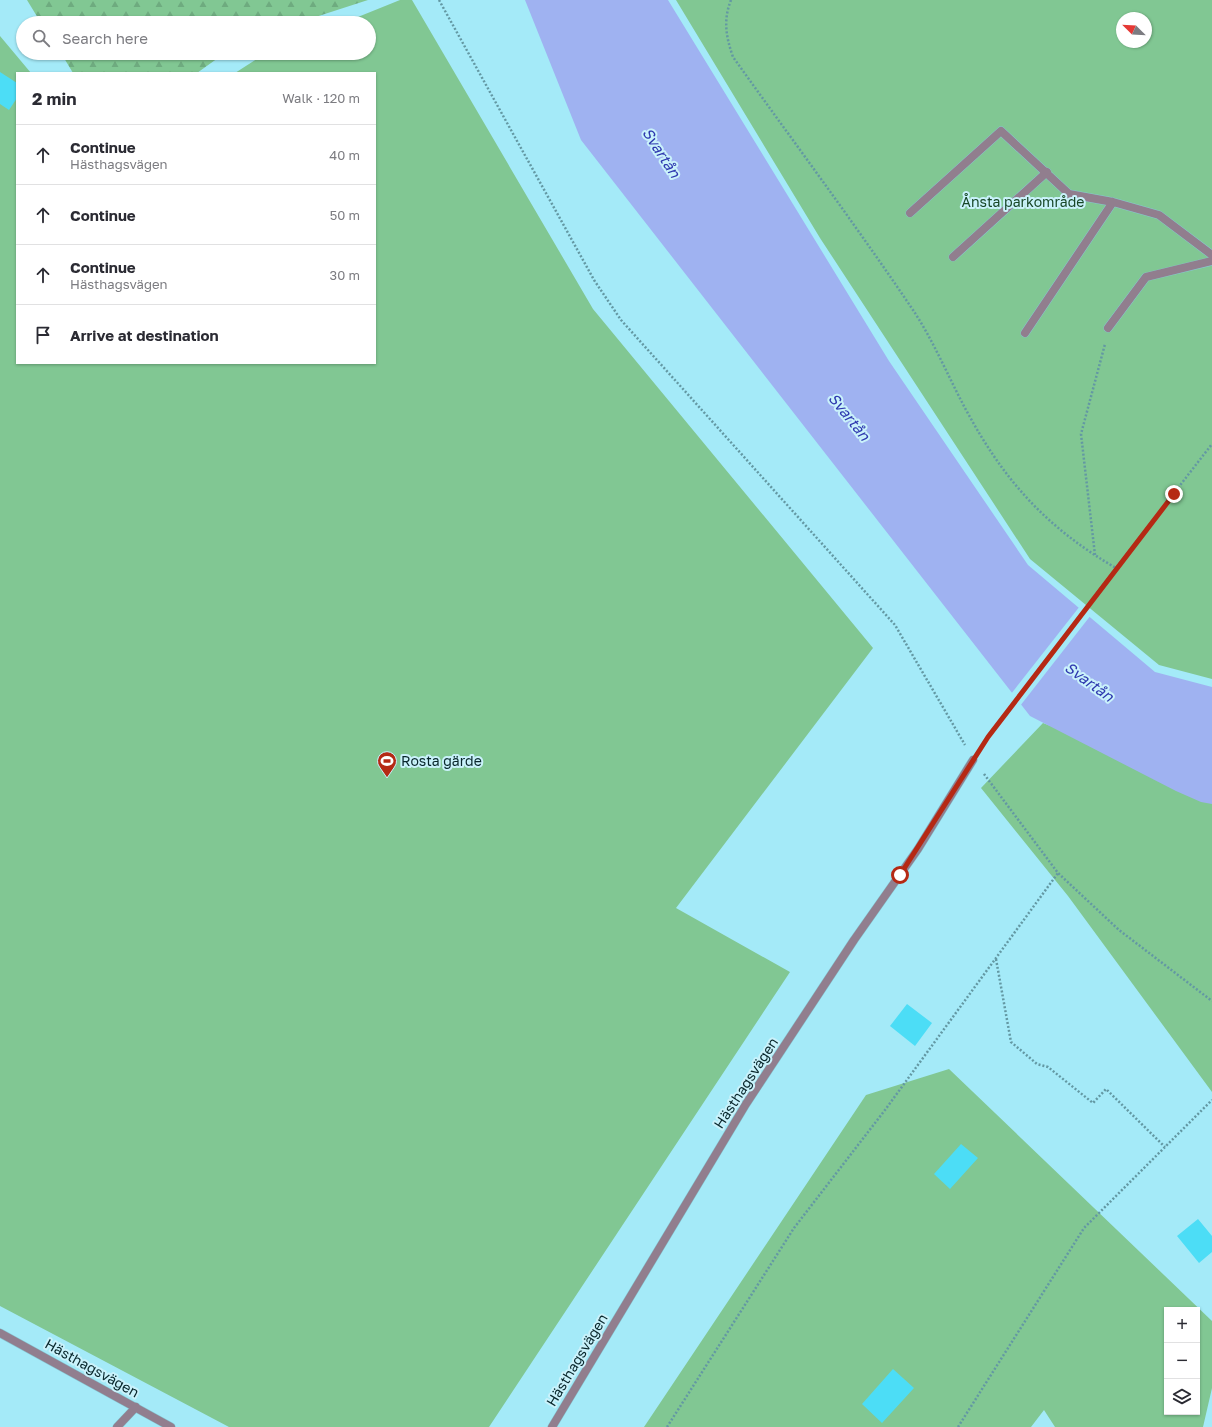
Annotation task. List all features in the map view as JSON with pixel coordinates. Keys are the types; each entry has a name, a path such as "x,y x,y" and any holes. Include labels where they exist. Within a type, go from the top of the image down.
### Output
{"lane":[{"path":"910,213 1001,130 1069,194 1113,202 1159,215 1212,255"},
{"path":"953,256 1047,172"},
{"path":"1025,333 1113,202"},
{"path":"1108,328 1146,277 1212,261"},
{"name":"Hästhagsvägen","path":"552,1427 746,1104 854,940 918,849 973,760"},
{"name":"Hästhagsvägen","path":"0,1332 171,1427"},
{"path":"117,1427 136,1407"}],"path":[{"path":"440,0 594,280 621,320 895,625 973,760 1058,873 1119,930 1212,1000"},
{"path":"732,0 726,21 726,40 733,57 914,312 988,448 1009,479 1029,502 1056,526 1095,555 1116,568"},
{"path":"1095,555 1081,434 1108,328"},
{"path":"973,760 1095,595 1212,444"},
{"path":"667,1427 794,1228 885,1110 1058,873"},
{"path":"996,959 1011,1042 1037,1064 1048,1067 1093,1103 1106,1089 1165,1147"},
{"path":"958,1427 1084,1228 1212,1100"}],"green space":[{"path":"27,0 368,0 319,16 37,16"},
{"name":"Rosta gärde","path":"400,0 412,0 593,309 873,648 676,908 790,972 489,1427 229,1427 0,1306 0,36 16,55 16,60 20,60 30,72 16,72 16,364 376,364 376,72 237,72 255,60 376,60 376,16 360,16"},
{"name":"Ånsta parkområde","path":"676,0 1212,0 1212,679 1159,665 1030,559 820,238"},
{"path":"65,60 215,60 198,72 72,72"},
{"path":"1043,723 1212,789 1212,1092 1068,896 981,788"},
{"path":"949,1069 1197,1307 1164,1307 1164,1415 1200,1415 1200,1310 1212,1321 1212,1388 1203,1427 1055,1427 1044,1410 1031,1427 644,1427 866,1095"}],"water":[{"name":"Svartån","path":"525,0 668,0 889,361 1028,565 1155,672 1212,687 1212,804 1201,802 1176,791 1030,716 581,140"}],"pier":[{"path":"1080,606 1091,615 1020,706 1011,694"}],"building":[{"path":"0,72 16,82 16,100 9,110 0,104"},
{"path":"907,1004 932,1023 915,1046 890,1026"},
{"path":"961,1144 978,1158 950,1189 934,1174"},
{"path":"1198,1219 1212,1236 1212,1252 1199,1263 1177,1236"},
{"path":"893,1369 914,1388 882,1423 862,1404"}],"place":[{"name":"Rosta gärde","path":"387,778"}],"route":[{"path":"900,875 988,737 1174,494"}]}
